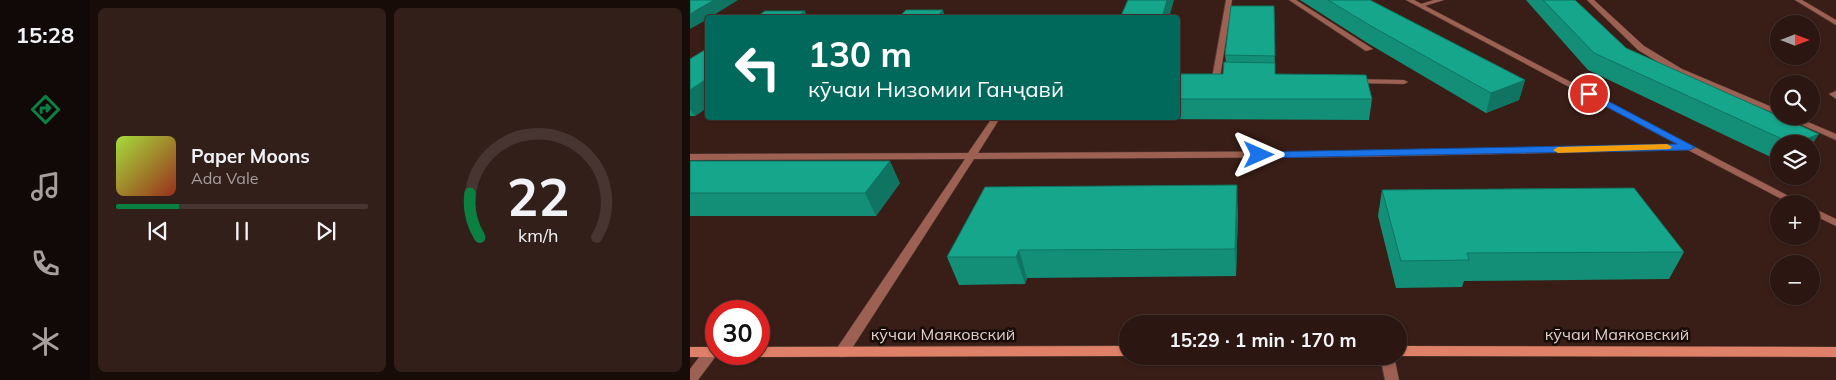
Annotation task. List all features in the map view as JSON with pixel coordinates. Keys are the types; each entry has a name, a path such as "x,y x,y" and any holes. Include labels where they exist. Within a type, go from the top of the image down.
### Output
{"street":[{"path":"1216,78 1229,0"},
{"path":"1292,0 1369,49"},
{"path":"1409,0 1782,195"},
{"path":"1420,6 1441,0"},
{"path":"1590,0 1641,48 1679,71 1770,109"},
{"path":"1798,0 1836,23"},
{"path":"1206,78 1226,78"},
{"path":"1345,80 1404,82"},
{"path":"842,352 995,120"},
{"path":"1807,125 1836,137"},
{"path":"690,157 1355,154 1690,147"},
{"path":"1820,214 1835,222"},
{"name":"кӯчаи Маяковский","path":"770,352 1119,351"},
{"name":"кӯчаи Маяковский","path":"1407,351 1836,352"},
{"path":"690,352 705,352"},
{"path":"690,380 705,362"},
{"path":"1389,365 1392,380"}],"building":[{"path":"690,0 714,0 690,14"},
{"path":"1128,0 1167,0 1163,15 1121,15"},
{"path":"1328,0 1370,0 1525,80 1491,93"},
{"path":"1543,0 1575,0 1626,48 1770,112 1770,125 1799,125 1819,134 1773,135 1594,53"},
{"path":"1231,6 1274,6 1275,56 1225,55"},
{"path":"906,10 943,10 939,15 901,15"},
{"path":"765,11 805,11 799,15 759,15"},
{"path":"705,50 705,80 690,90 690,59"},
{"path":"1224,62 1275,63 1275,74 1366,75 1372,99 1180,99 1180,74 1223,74"},
{"path":"690,161 890,161 865,193 690,193"},
{"path":"1237,185 1235,249 1019,250 1016,257 947,257 985,187"},
{"path":"1634,188 1684,252 1467,253 1469,260 1401,261 1382,190"}],"slow traffic":[{"path":"1558,150 1667,147"}],"route":[{"path":"1259,155 1690,147 1589,94"}]}
